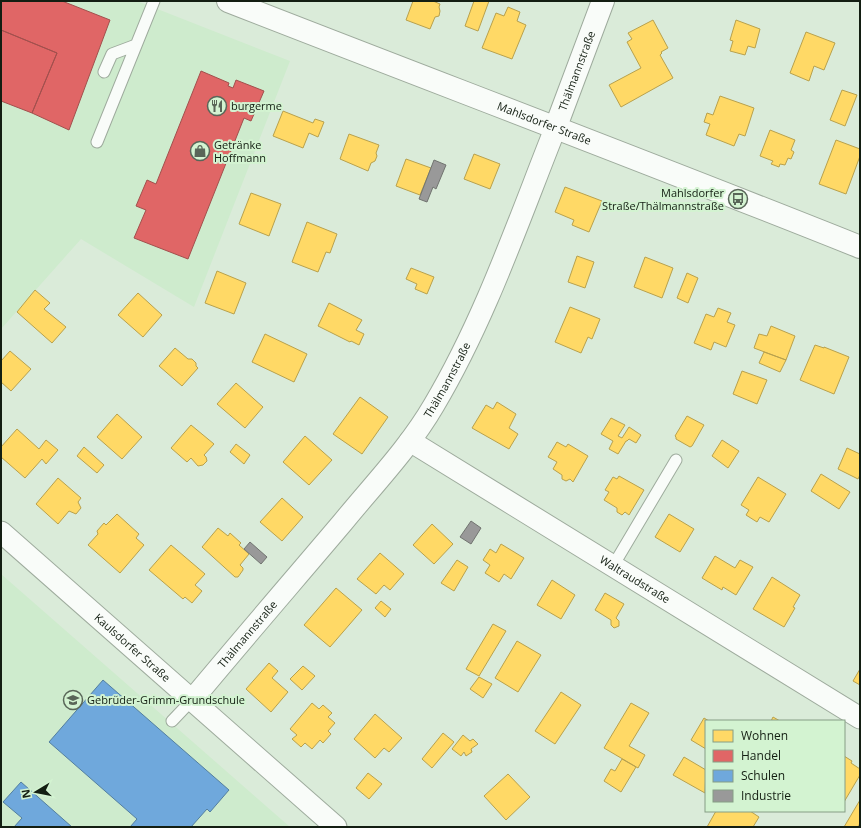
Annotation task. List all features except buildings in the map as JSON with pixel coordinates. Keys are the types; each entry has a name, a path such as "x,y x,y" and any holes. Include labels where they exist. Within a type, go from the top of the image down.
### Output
{"main road":[{"name":"Mahlsdorfer Straße","path":"228,1 555,129 677,174 860,247"},
{"name":"Thälmannstraße","path":"555,129 603,1"}],"street":[{"name":"Thälmannstraße","path":"192,700 410,441 434,406 478,319 506,254 555,129"},
{"name":"Waltraudstraße","path":"410,441 860,718"},
{"name":"Kaulsdorfer Straße","path":"1,532 336,827"}],"lane":[{"path":"97,142 154,1"},
{"path":"104,72 112,54 136,45"},
{"path":"613,566 676,460"},
{"path":"172,721 192,700"}],"shaded area":[{"path":"1,1 137,1 290,61 194,307 81,239 1,329"},
{"name":"Gebrüder-Grimm-Grundschule","path":"1,574 290,827 1,827"}],"place":[{"name":"burgerme","path":"217,106"},
{"name":"Getränke Hoffmann","path":"200,151"},
{"name":"Mahlsdorfer Straße/Thälmannstraße","path":"738,199"},
{"name":"Gebrüder-Grimm-Grundschule","path":"73,700"}]}
